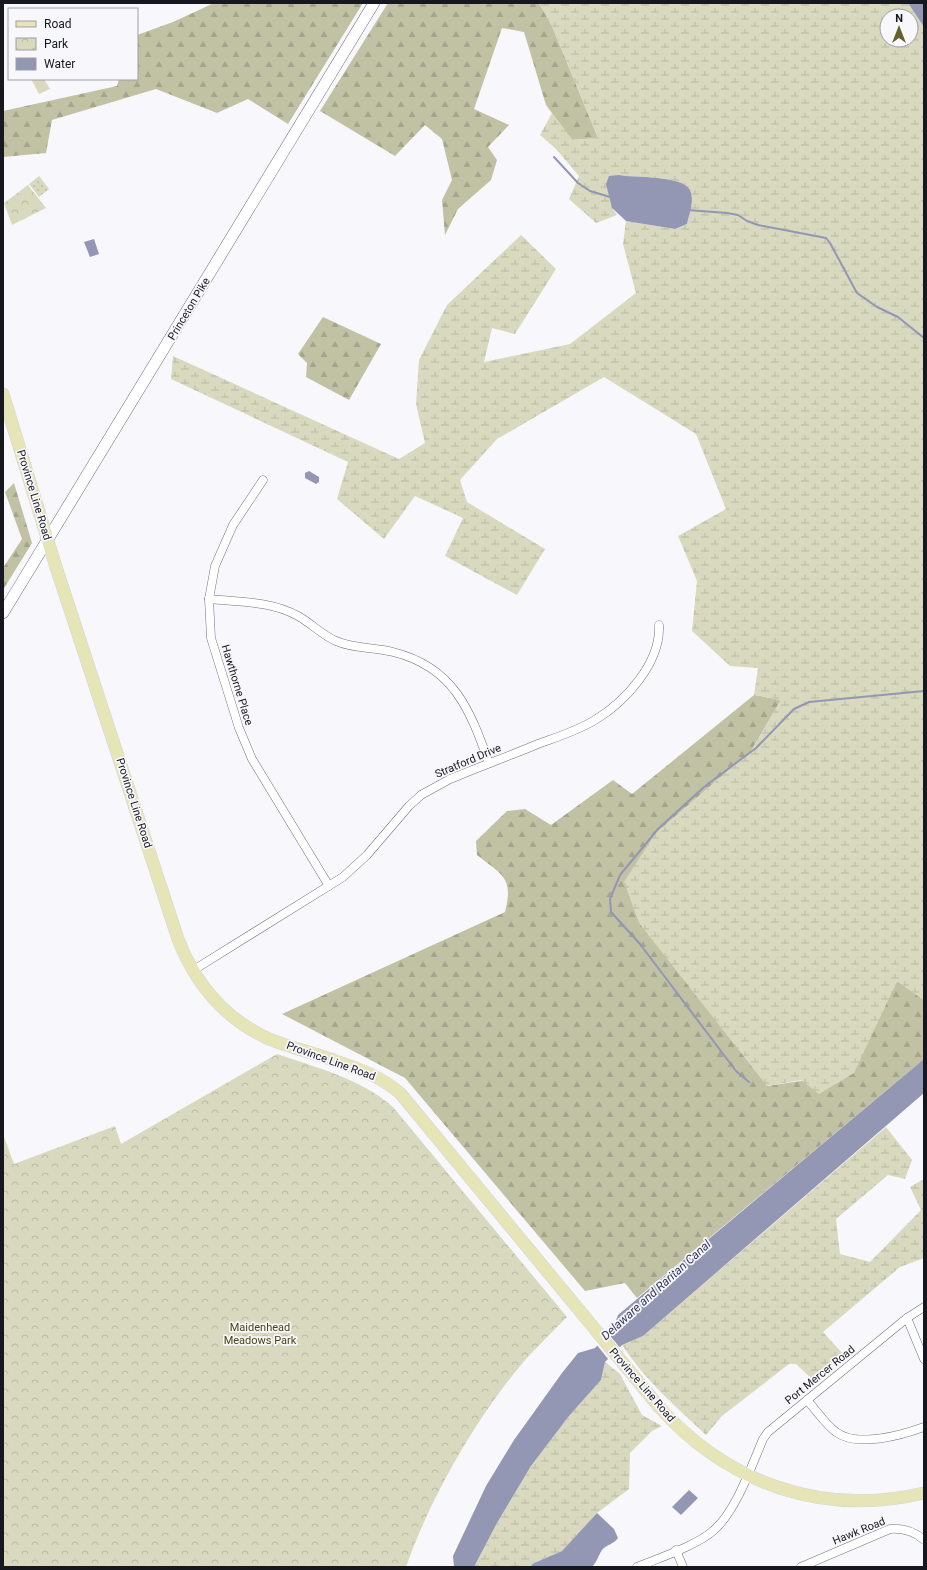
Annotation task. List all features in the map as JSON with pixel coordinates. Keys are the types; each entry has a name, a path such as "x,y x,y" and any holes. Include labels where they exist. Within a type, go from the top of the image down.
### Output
{"main road":[{"name":"Princeton Pike","path":"3,613 374,3"},
{"name":"Province Line Road","path":"3,394 48,540 178,939 192,971 218,1004 240,1022 270,1039 364,1070 377,1076 395,1089 660,1408 690,1437 727,1464 747,1475 788,1491 833,1500 880,1501 924,1493"}],"street":[{"name":"Hawthorne Place","path":"264,480 233,525 219,552 211,582 209,623 214,652 244,741 262,779 329,886"},
{"path":"209,599 272,606 298,616 336,641 360,648 393,652 420,663 444,679 463,701 473,719 489,763"},
{"name":"Stratford Drive","path":"192,971 329,886 356,866 397,818 421,795 450,779 582,727 609,710 634,685 647,666 658,642 659,625"},
{"name":"Port Mercer Road","path":"637,1567 696,1542 714,1530 729,1512 763,1439 768,1432 907,1318 924,1307"},
{"path":"907,1318 924,1359"},
{"path":"807,1400 831,1428 838,1434 852,1439 894,1436 924,1427"},
{"name":"Hawk Road","path":"801,1567 890,1529 905,1529 913,1532 924,1540"},
{"path":"676,1550 683,1567"}],"green space":[{"path":"214,3 363,3 288,124 248,99 217,113 156,89 52,120 46,153 3,157 3,111 117,86 119,80 138,80 138,35 173,22"},
{"path":"388,3 539,3 552,26 598,138 572,140 546,105 524,32 502,28 474,109 509,125 488,147 497,160 491,180 458,209 445,235 442,200 452,180 442,139 425,125 395,156 320,111"},
{"path":"539,3 908,3 911,8 879,8 879,48 919,48 919,20 924,27 924,1000 897,981 854,1073 819,1094 801,1080 767,1086 639,923 624,882 655,834 751,751 781,700 754,695 758,668 730,666 692,631 697,581 678,536 726,509 696,434 604,377 497,439 460,480 467,502 545,549 517,595 445,556 463,518 415,496 384,539 337,499 348,462 171,379 173,356 399,459 425,443 416,404 419,360 447,305 521,235 556,269 515,334 492,328 484,362 570,344 636,293 623,244 626,221 675,229 687,224 692,198 690,190 686,185 669,179 619,175 612,208 617,215 596,223 569,199 579,176 556,149 540,135 552,113 572,140 598,138 552,26"},
{"path":"32,80 45,80 50,89 39,94"},
{"path":"39,176 49,189 39,197 29,184"},
{"path":"28,185 46,208 12,225 4,203"},
{"path":"323,317 381,344 349,400 306,377 307,363 298,354"},
{"path":"14,483 32,543 3,590 3,568 22,539 5,492"},
{"path":"754,695 781,700 751,751 655,834 767,1086 853,1073 897,981 924,1000 924,1059 637,1298 625,1283 585,1291 405,1078 282,1014 505,912 508,891 507,884 504,878 493,867 477,855 476,841 507,811 525,809 551,825 613,780 632,794"},
{"name":"Maidenhead Meadows Park","path":"277,1054 323,1069 352,1081 367,1088 393,1107 567,1317 526,1359 490,1405 473,1431 428,1513 406,1567 3,1567 3,1134 14,1164 115,1126 121,1144"},
{"path":"886,1127 912,1160 905,1179 888,1175 836,1219 840,1254 870,1262 921,1210 910,1187 922,1180 924,1182 924,1258 900,1267 823,1332 843,1354 812,1379 796,1364 789,1364 722,1416 706,1435 651,1381 622,1345 643,1336"},
{"path":"605,1362 620,1374 642,1415 662,1426 652,1431 630,1453 629,1489 597,1513 562,1551 532,1564 531,1567 474,1567 497,1523 531,1466 569,1416 601,1380"}],"water":[{"path":"908,3 924,3 924,27 919,20 919,8 911,8"},
{"path":"619,175 668,179 686,185 690,190 692,198 687,224 675,229 626,221 612,208 606,184 609,176"},
{"path":"94,239 99,254 90,257 84,242"},
{"path":"309,471 319,477 319,482 316,484 305,478 305,473"},
{"name":"Delaware and Raritan Canal","path":"924,1059 924,1093 643,1336 622,1345 605,1362 601,1380 569,1416 531,1466 497,1523 474,1567 454,1567 453,1556 486,1486 514,1440 578,1353 595,1348 613,1329 618,1315"},
{"path":"689,1490 698,1498 681,1515 672,1507"},
{"path":"597,1513 614,1529 618,1538 602,1550 592,1567 531,1567 532,1564 562,1551"}],"pier":[{"path":"607,1332 621,1349 609,1360 596,1344"}],"waterway":[{"path":"554,157 578,183 590,191 610,197"},
{"path":"687,210 738,215 747,221 758,225 826,238 857,293 877,307 898,317 924,338"},
{"path":"749,1082 736,1071 640,944 611,912 610,899 620,875 658,829 704,787 756,748 794,709 809,702 924,691"}]}
